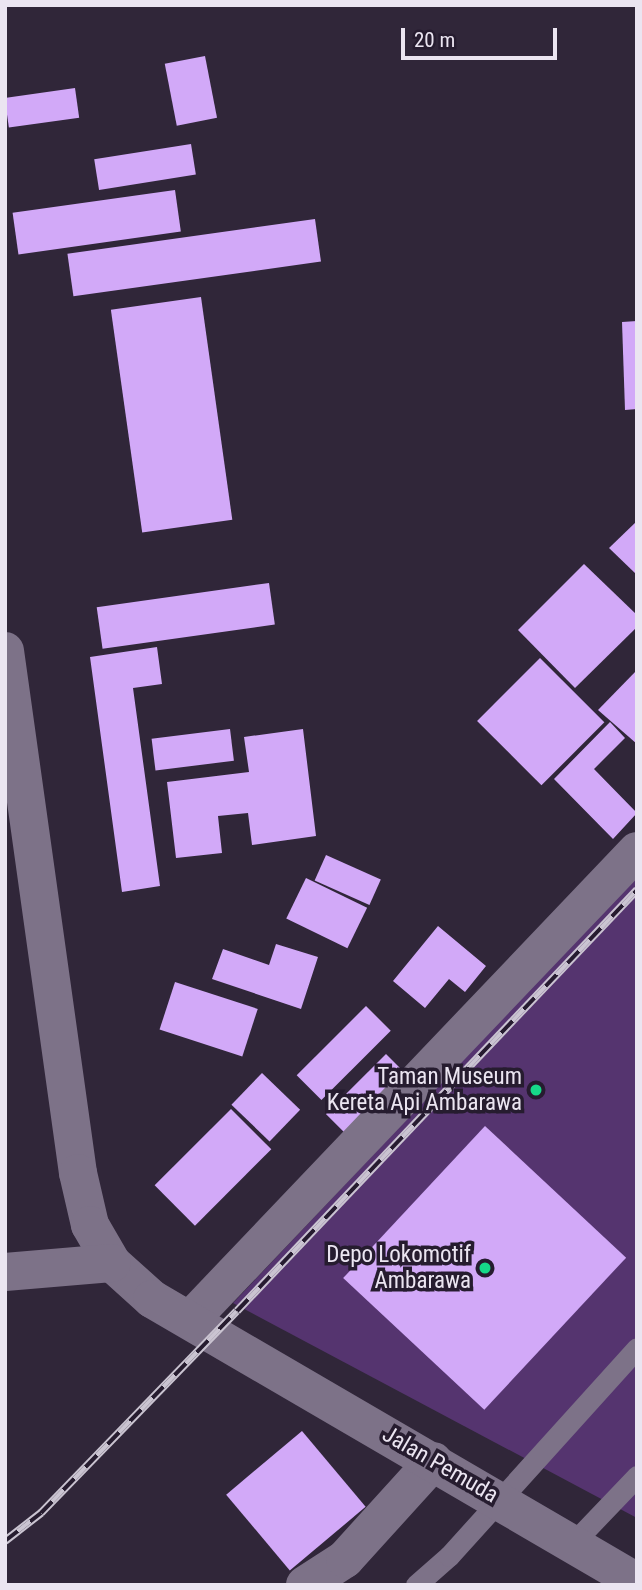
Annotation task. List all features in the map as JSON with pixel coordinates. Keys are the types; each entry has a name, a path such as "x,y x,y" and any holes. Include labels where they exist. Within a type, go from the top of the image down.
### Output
{"main road":[{"name":"Jalan Pemuda","path":"5,650 78,1173 90,1225 112,1263 152,1299 637,1582"},
{"path":"190,1320 637,851"},
{"path":"5,1272 112,1263"},
{"path":"305,1585 345,1559 433,1461"}],"lane":[{"path":"416,1585 449,1556 637,1348"},
{"path":"572,1545 637,1476"}],"shaded area":[{"name":"Taman Museum Kereta Api Ambarawa","path":"637,876 637,1518 233,1303"}],"building":[{"path":"205,56 217,118 177,126 165,64"},
{"path":"75,88 79,118 9,128 5,98"},
{"path":"191,144 196,175 99,190 94,159"},
{"path":"175,190 181,232 18,254 13,213"},
{"path":"315,219 321,262 73,296 67,254"},
{"path":"201,297 232,520 142,532 111,310"},
{"path":"637,321 637,409 625,410 622,322"},
{"path":"637,521 637,575 609,548"},
{"path":"584,564 637,615 637,627 575,688 518,630"},
{"path":"269,583 275,625 103,649 97,607"},
{"path":"157,647 162,684 133,688 160,886 122,892 90,657"},
{"path":"540,658 604,722 541,785 477,721"},
{"path":"637,670 637,744 598,710"},
{"path":"610,722 625,738 594,769 637,813 613,839 554,779"},
{"path":"230,729 234,761 155,770 152,739"},
{"path":"303,729 316,836 252,845 248,813 218,816 222,853 176,858 167,782 249,772 244,737"},
{"path":"326,855 381,879 369,905 315,881"},
{"path":"306,878 367,908 347,948 286,918"},
{"path":"438,926 486,966 465,992 449,979 425,1008 393,981"},
{"path":"276,944 318,957 301,1009 212,979 223,949 269,965"},
{"path":"175,982 258,1009 242,1056 160,1030"},
{"path":"366,1006 391,1031 321,1100 297,1075"},
{"path":"386,1054 407,1075 347,1135 326,1114"},
{"path":"262,1073 300,1110 270,1141 231,1105"},
{"path":"231,1109 271,1149 195,1226 155,1185"},
{"name":"Depo Lokomotif Ambarawa","path":"485,1126 626,1258 484,1410 343,1278"},
{"path":"302,1431 366,1507 290,1570 226,1495"}],"railway":[{"path":"5,1541 41,1513 637,890"}],"place":[{"name":"Taman Museum Kereta Api Ambarawa","path":"536,1090"},
{"name":"Depo Lokomotif Ambarawa","path":"485,1268"}]}
